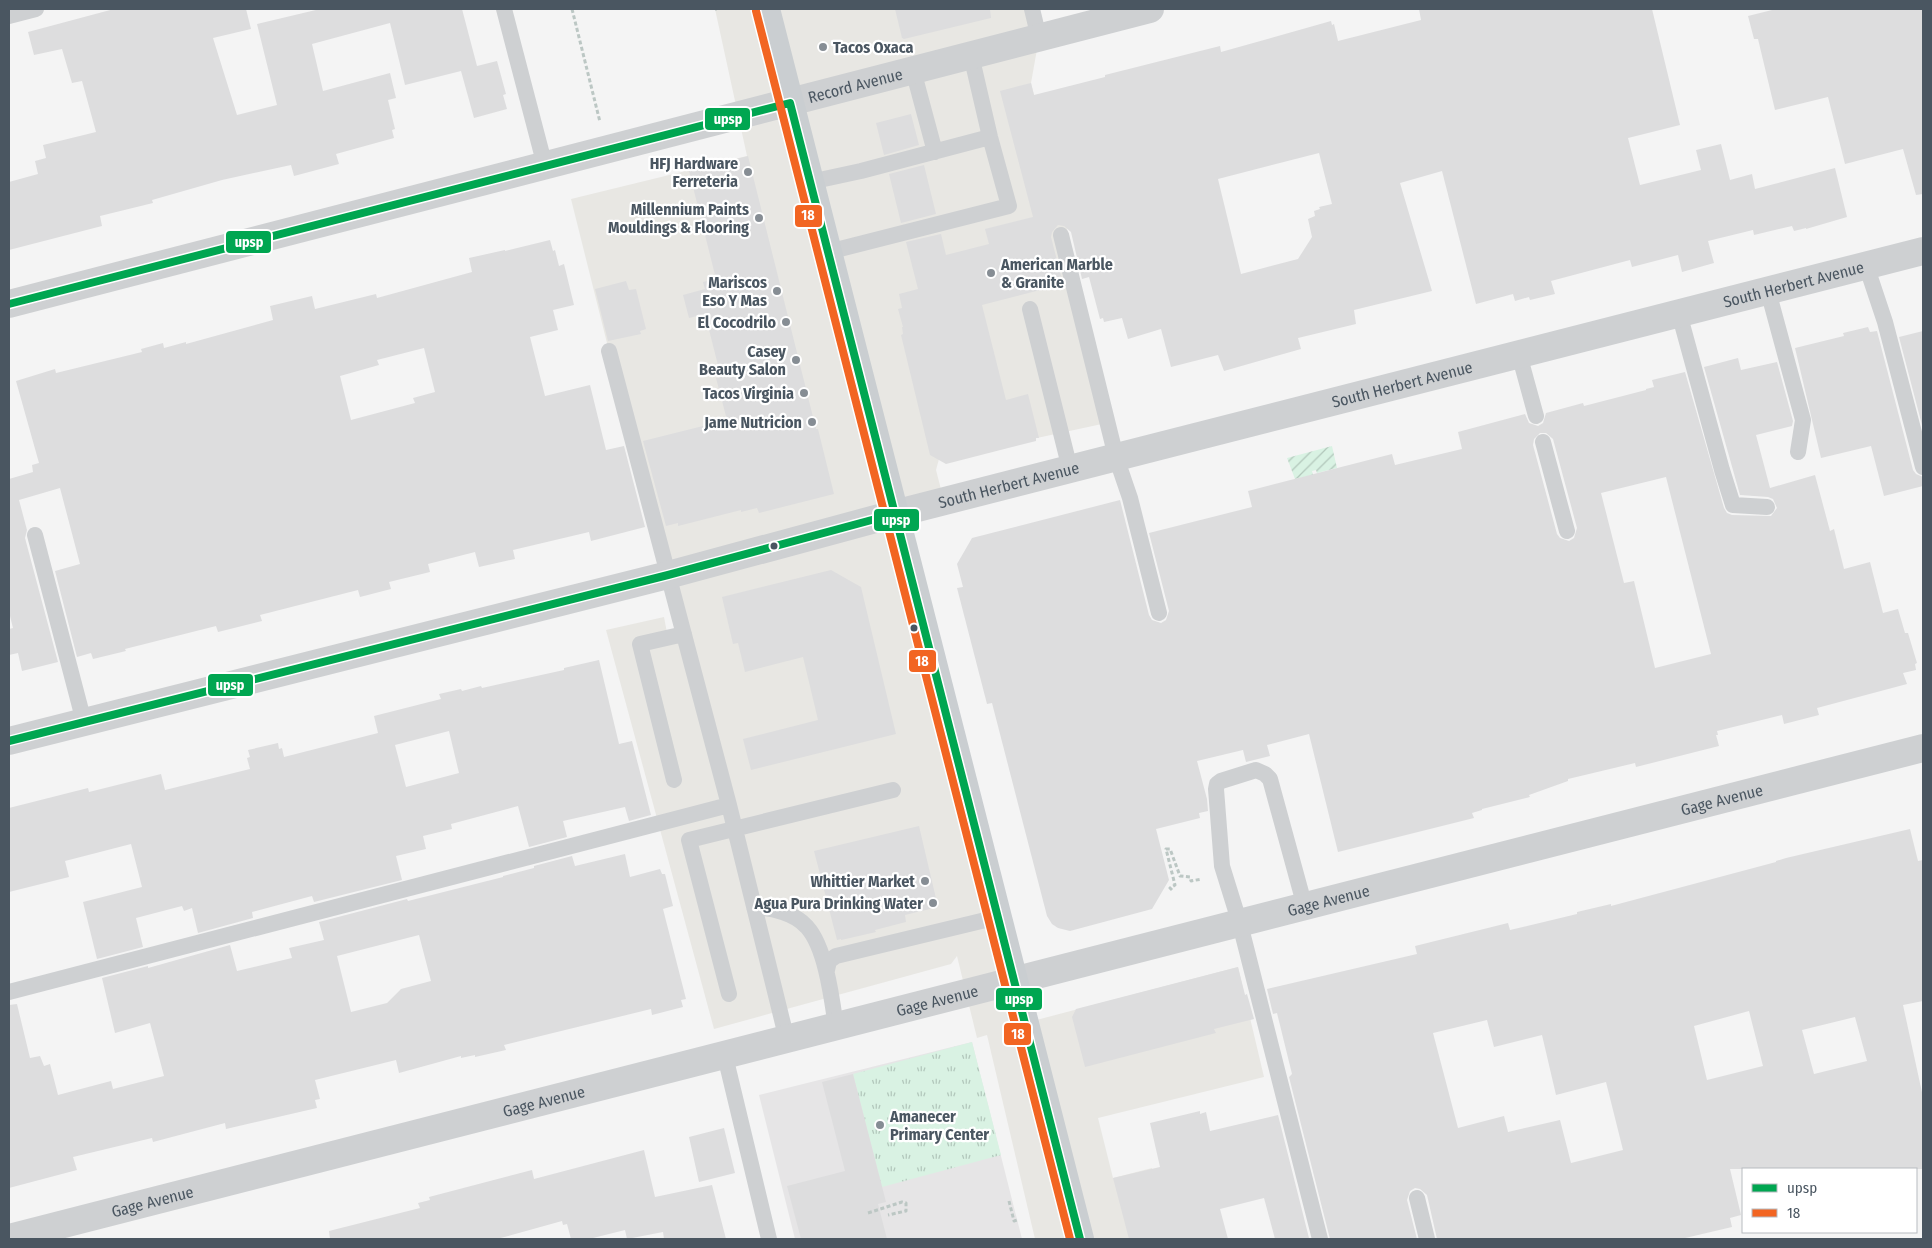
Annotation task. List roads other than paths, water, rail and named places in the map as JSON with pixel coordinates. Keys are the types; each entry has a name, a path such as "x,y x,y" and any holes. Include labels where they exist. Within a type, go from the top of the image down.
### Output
{"main road":[{"path":"766,9 1080,1239"}],"street":[{"name":"Record Avenue","path":"9,304 1150,9"},
{"name":"South Herbert Avenue","path":"9,741 668,575 894,514 1923,251"},
{"name":"Gage Avenue","path":"9,1238 1923,748"}],"lane":[{"path":"9,16 36,9"},
{"path":"504,9 545,166"},
{"path":"1032,9 1039,38"},
{"path":"828,252 1009,206 990,137 971,55"},
{"path":"913,70 934,152"},
{"path":"810,182 990,137"},
{"path":"1061,235 1116,457 1130,498 1160,613"},
{"path":"1866,266 1885,322 1923,467"},
{"path":"1768,290 1803,420 1798,452"},
{"path":"1030,309 1070,469"},
{"path":"1679,313 1733,505 1767,507"},
{"path":"609,351 729,805 787,1040"},
{"path":"1519,354 1536,416"},
{"path":"1543,442 1567,531"},
{"path":"35,535 84,722"},
{"path":"674,780 640,644 684,634"},
{"path":"1305,907 1270,779 1265,774 1256,770 1221,781 1217,784 1216,789 1222,866 1240,924 1320,1239"},
{"path":"729,994 689,840 893,790"},
{"path":"9,992 729,805"},
{"path":"754,907 776,909 806,926 813,935 827,970 836,1027"},
{"path":"827,970 829,962 836,956 998,916"},
{"path":"725,1056 769,1239"},
{"path":"1417,1198 1427,1239"}],"place":[{"name":"Tacos Oxaca","path":"823,47"},
{"name":"HFJ Hardware Ferreteria","path":"748,172"},
{"name":"Millennium Paints Mouldings & Flooring","path":"759,218"},
{"name":"American Marble & Granite","path":"991,273"},
{"name":"Mariscos Eso Y Mas","path":"777,291"},
{"name":"El Cocodrilo","path":"786,322"},
{"name":"Casey Beauty Salon","path":"796,360"},
{"name":"Tacos Virginia","path":"804,393"},
{"name":"Jame Nutricion","path":"812,422"},
{"name":"Whittier Market","path":"925,881"},
{"name":"Agua Pura Drinking Water","path":"933,903"},
{"name":"Amanecer Primary Center","path":"880,1125"}]}
